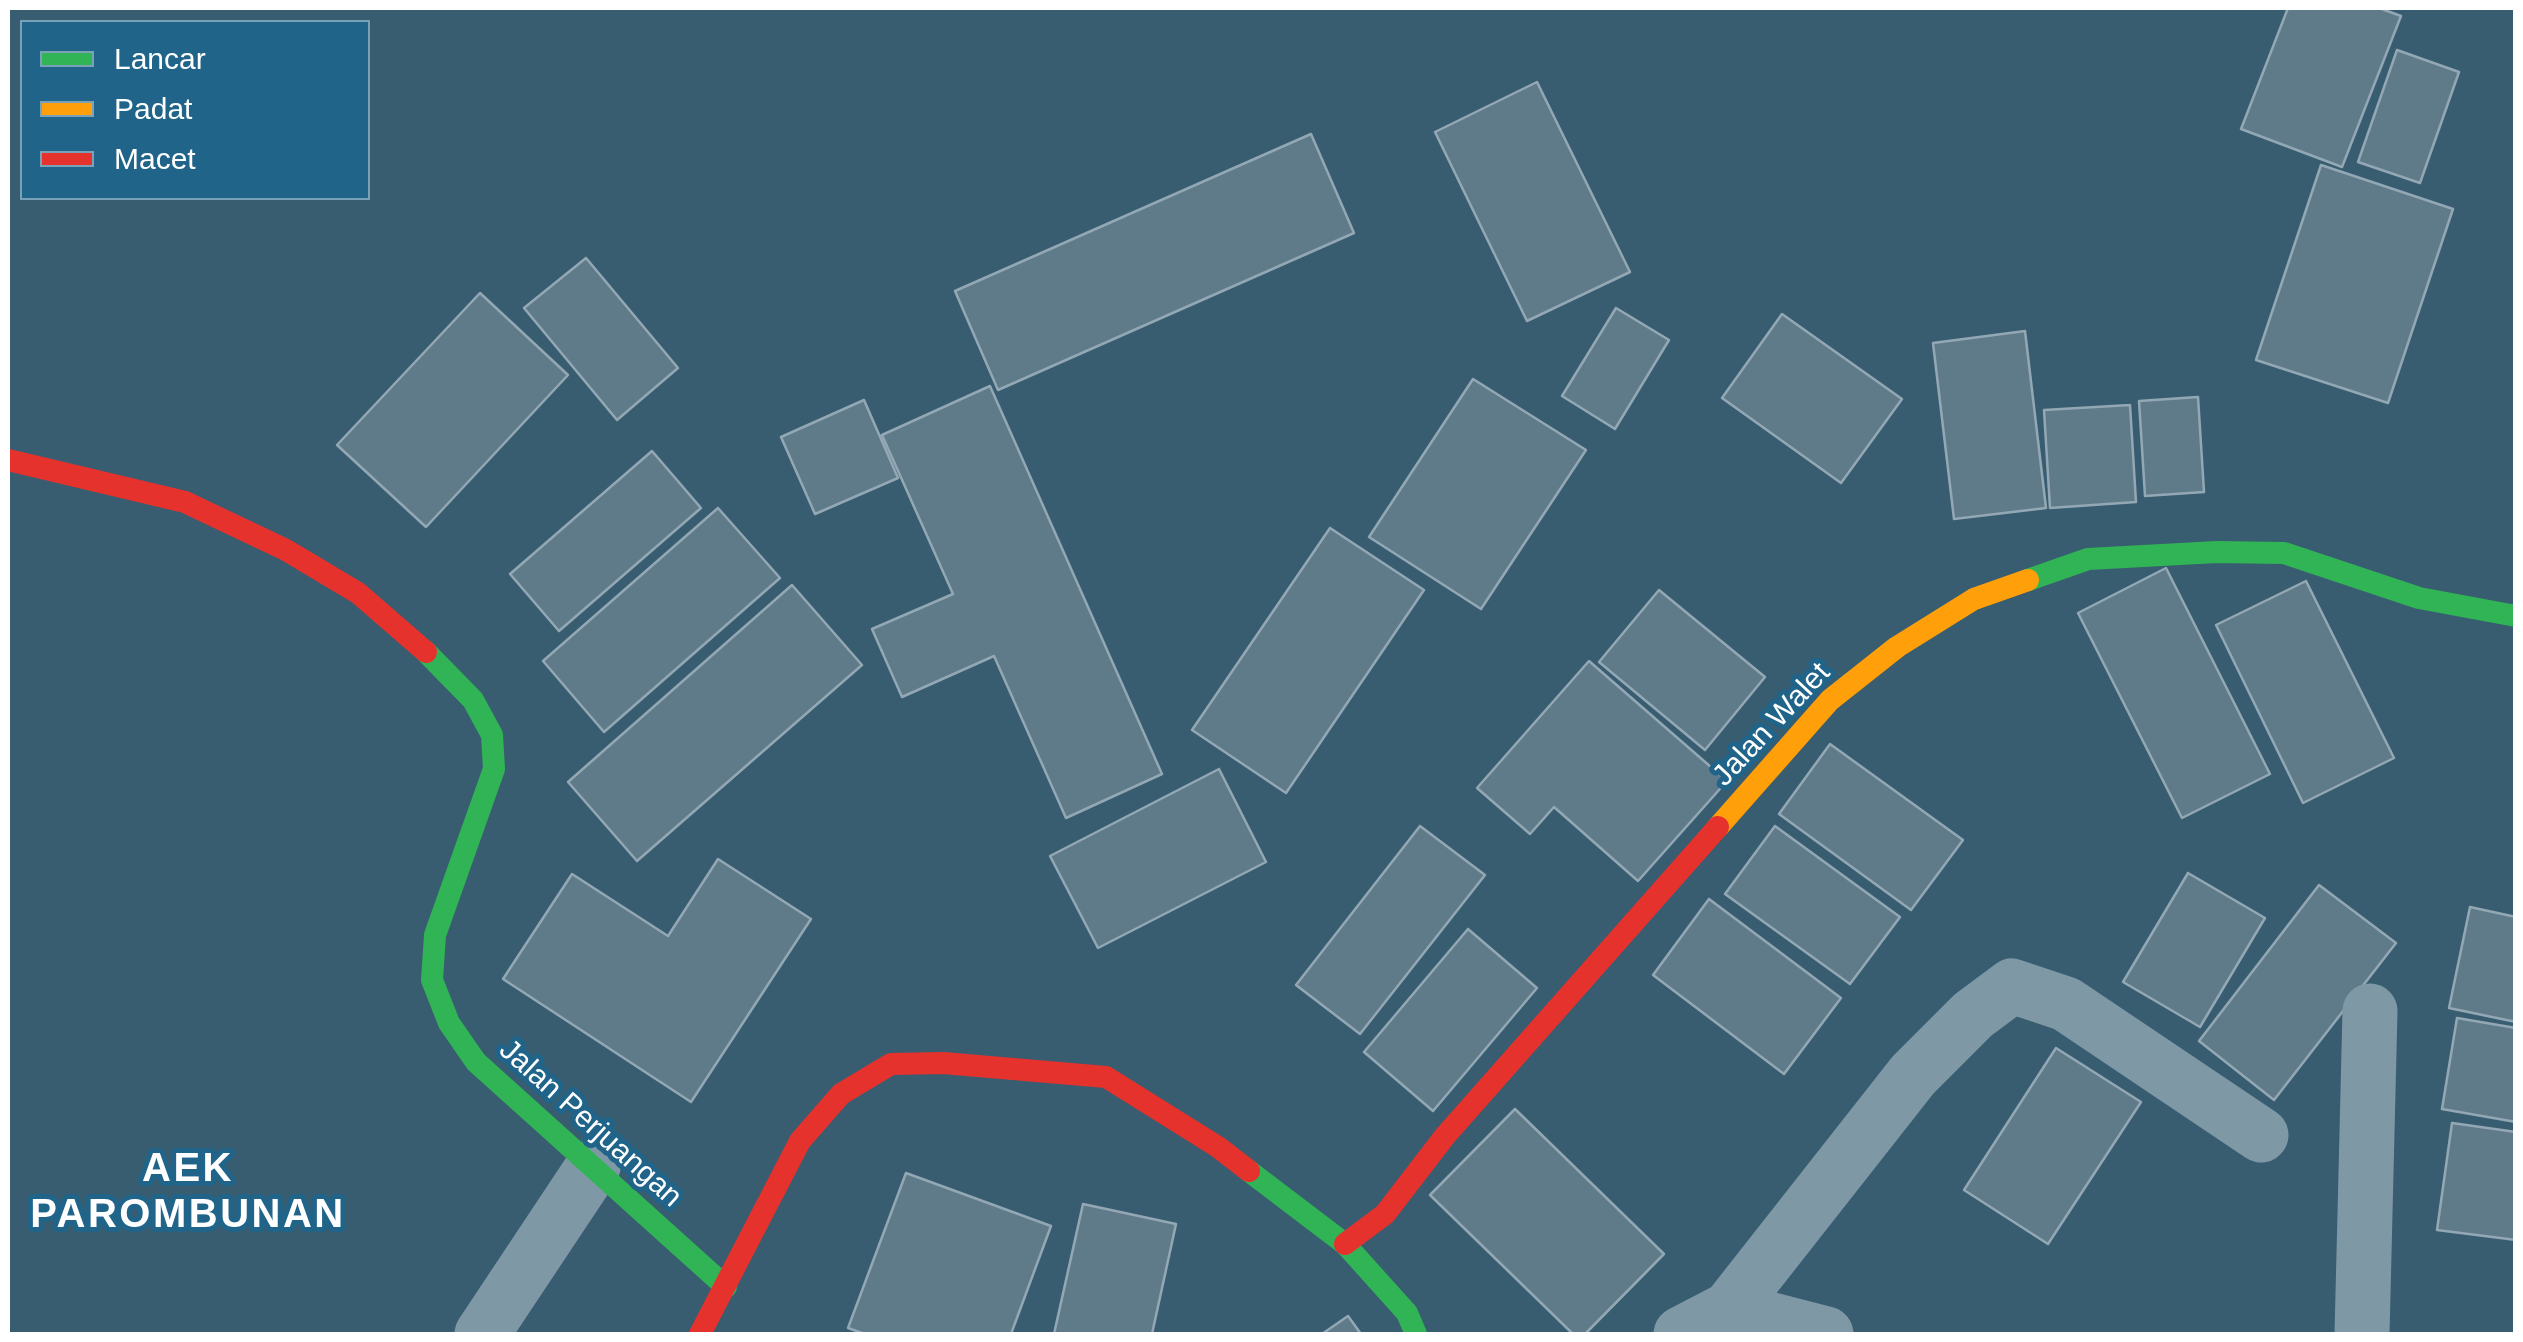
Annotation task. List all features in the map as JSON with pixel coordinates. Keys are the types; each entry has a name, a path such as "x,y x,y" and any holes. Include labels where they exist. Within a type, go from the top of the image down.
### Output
{"street":[{"name":"Jalan Perjuangan","path":"8,460 185,502 286,550 358,593 442,666 474,700 492,735 494,769 435,935 432,980 449,1023 476,1062 726,1287"},
{"name":"Jalan Walet","path":"1345,1244 1385,1214 1458,1122 1830,700 1897,646 1974,600 2088,559 2217,552 2284,553 2420,598 2516,616"},
{"path":"1681,1334 1730,1309 1912,1075 1973,1015 2012,986 2066,1004 2261,1135"},
{"path":"2362,1334 2370,1011"},
{"path":"700,1334 800,1141 840,1094 891,1064 942,1063 1106,1077 1218,1147 1345,1244 1407,1314 1416,1334"},
{"path":"482,1334 592,1167"},
{"path":"1730,1309 1826,1334"}],"building":[{"path":"2288,8 2379,8 2401,16 2342,167 2241,129"},
{"path":"2397,50 2459,72 2420,183 2358,162"},
{"path":"1537,82 1630,272 1527,321 1435,132"},
{"path":"1311,134 1354,233 998,390 955,291"},
{"path":"2321,165 2453,209 2388,403 2256,360"},
{"path":"586,258 678,368 617,420 524,308"},
{"path":"480,293 568,375 426,527 337,445"},
{"path":"1616,308 1669,340 1615,429 1562,396"},
{"path":"1782,314 1902,399 1841,483 1722,398"},
{"path":"2025,331 2046,508 1954,519 1933,343"},
{"path":"1473,379 1586,450 1481,609 1369,537"},
{"path":"990,386 1162,774 1066,818 994,656 902,697 872,629 953,594 882,435"},
{"path":"2198,397 2204,492 2145,496 2139,401"},
{"path":"864,400 898,478 815,514 781,437"},
{"path":"2130,405 2136,502 2050,508 2044,410"},
{"path":"652,451 701,508 559,631 510,574"},
{"path":"718,508 780,578 604,732 543,661"},
{"path":"1330,528 1424,590 1286,793 1192,730"},
{"path":"2166,568 2270,774 2182,818 2078,613"},
{"path":"2306,581 2394,758 2303,803 2216,625"},
{"path":"792,585 862,665 637,861 568,782"},
{"path":"1659,590 1765,677 1705,750 1599,662"},
{"path":"1589,661 1727,781 1638,881 1554,807 1530,834 1477,788"},
{"path":"1830,744 1963,840 1911,910 1779,814"},
{"path":"1219,769 1266,862 1098,948 1050,856"},
{"path":"1420,826 1485,875 1360,1034 1296,985"},
{"path":"1775,826 1900,917 1850,984 1725,894"},
{"path":"718,859 811,919 691,1102 503,979 572,874 668,936"},
{"path":"2188,873 2265,918 2200,1027 2123,982"},
{"path":"2319,885 2396,943 2274,1100 2199,1041"},
{"path":"1709,899 1841,998 1784,1074 1653,975"},
{"path":"2470,907 2516,917 2516,1022 2449,1008"},
{"path":"1468,929 1537,988 1433,1111 1364,1052"},
{"path":"2457,1018 2516,1028 2516,1122 2442,1109"},
{"path":"2056,1048 2141,1102 2048,1244 1964,1190"},
{"path":"1515,1109 1664,1254 1585,1334 1573,1334 1430,1195"},
{"path":"2452,1123 2516,1132 2516,1240 2437,1230"},
{"path":"906,1173 1051,1226 1011,1334 865,1334 848,1328"},
{"path":"1083,1204 1176,1224 1152,1334 1054,1334"},
{"path":"1348,1316 1361,1334 1322,1334"}],"traffic: fast":[{"path":"2028,580 2088,559 2217,552 2284,553 2419,598 2516,616"},
{"path":"426,652 473,700 492,735 494,769 435,935 432,980 449,1023 476,1062 726,1287"},
{"path":"1249,1171 1345,1244 1407,1313 1416,1334"}],"traffic: slow":[{"path":"1718,827 1830,700 1897,647 1974,599 2028,580"}],"traffic: jam":[{"path":"8,460 185,502 286,550 358,593 426,652"},
{"path":"1345,1244 1385,1214 1445,1136 1718,827"},
{"path":"700,1334 800,1141 841,1094 891,1064 943,1063 1106,1077 1218,1147 1249,1171"}],"district":[{"name":"AEK PAROMBUNAN","path":"188,1193"}]}
